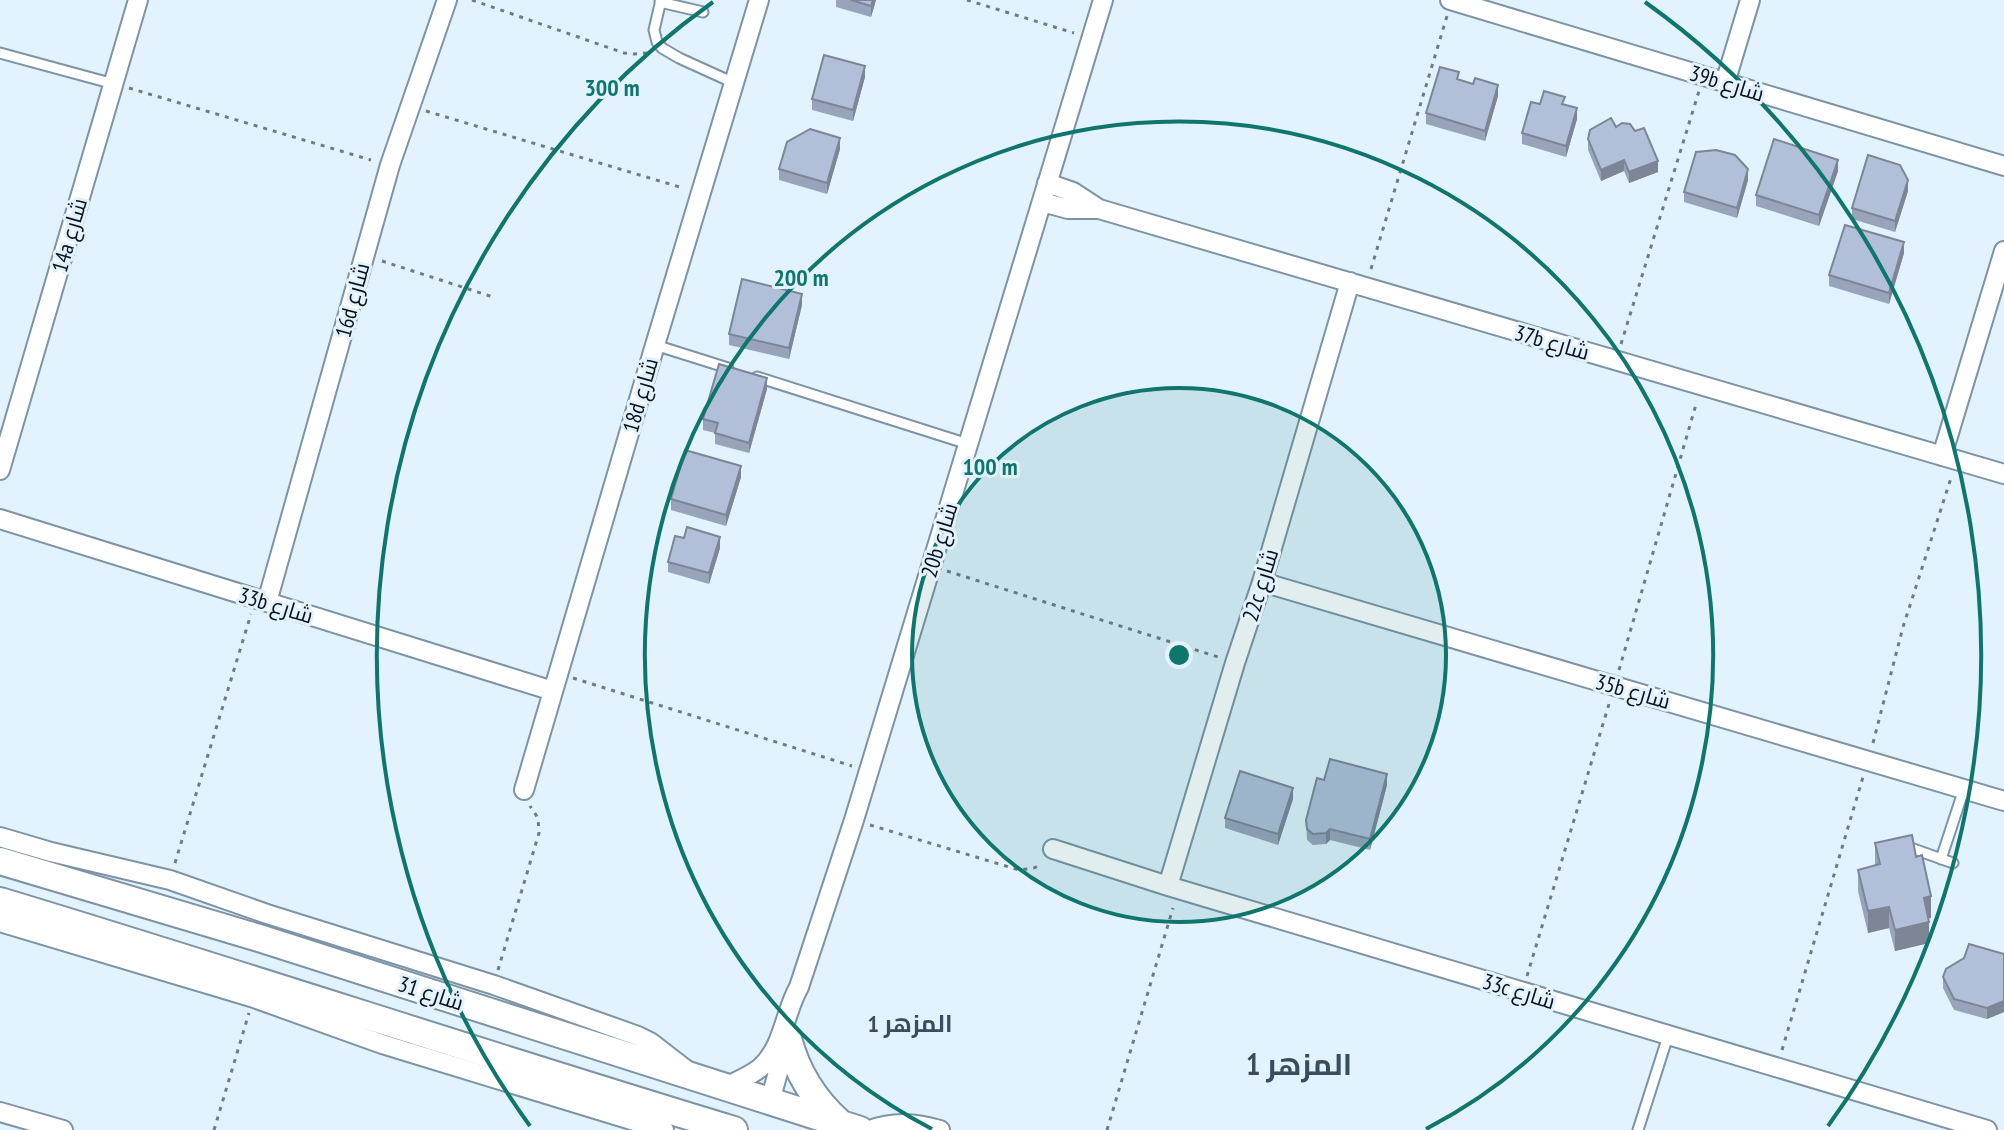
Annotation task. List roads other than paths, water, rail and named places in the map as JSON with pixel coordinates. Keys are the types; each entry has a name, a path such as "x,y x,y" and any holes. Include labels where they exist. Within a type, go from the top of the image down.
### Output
{"street":[{"name":"14a شارع","path":"0,470 138,0"},
{"name":"16d شارع","path":"261,600 390,165 447,0"},
{"name":"18d شارع","path":"524,790 759,0"},
{"name":"20b شارع","path":"726,1087 759,1069 768,1060 780,1038 799,987 854,820 1103,0"},
{"name":"39b شارع","path":"1451,0 2004,166"},
{"path":"1725,83 1750,0"},
{"name":"37b شارع","path":"1047,183 1073,192 1099,209"},
{"name":"37b شارع","path":"1042,202 1068,209 1099,209 2004,474"},
{"path":"1942,456 2004,251"},
{"name":"22c شارع","path":"1173,887 1235,663 1357,285"},
{"name":"33b شارع","path":"0,519 261,600 556,682"},
{"name":"35b شارع","path":"1262,582 2004,801"},
{"path":"0,837 170,880 494,985 638,1036 696,1078"},
{"name":"33c شارع","path":"1053,849 1987,1130"},
{"name":"شارع 31","path":"0,861 259,938 851,1127"},
{"name":"شارع 31","path":"0,901 734,1130"},
{"path":"0,922 254,998 358,1036 638,1126 664,1130"},
{"name":"20b شارع","path":"770,1101 795,1015 799,987"},
{"path":"788,1039 807,1087 829,1113 851,1127"},
{"path":"555,1076 594,1074 726,1113 747,1113 770,1101"},
{"path":"0,1112 63,1130"},
{"path":"870,1130 906,1123 940,1130"}],"lane":[{"path":"703,12 661,1 654,30 657,42 668,53 734,83"},
{"path":"0,53 114,84"},
{"path":"655,345 968,444"},
{"path":"1941,859 1964,789"},
{"path":"1908,847 1953,863"},
{"path":"1638,1130 1668,1036"}],"district":[{"name":"المزهر 1","path":"910,1024"},
{"name":"المزهر 1","path":"1299,1065"}]}
